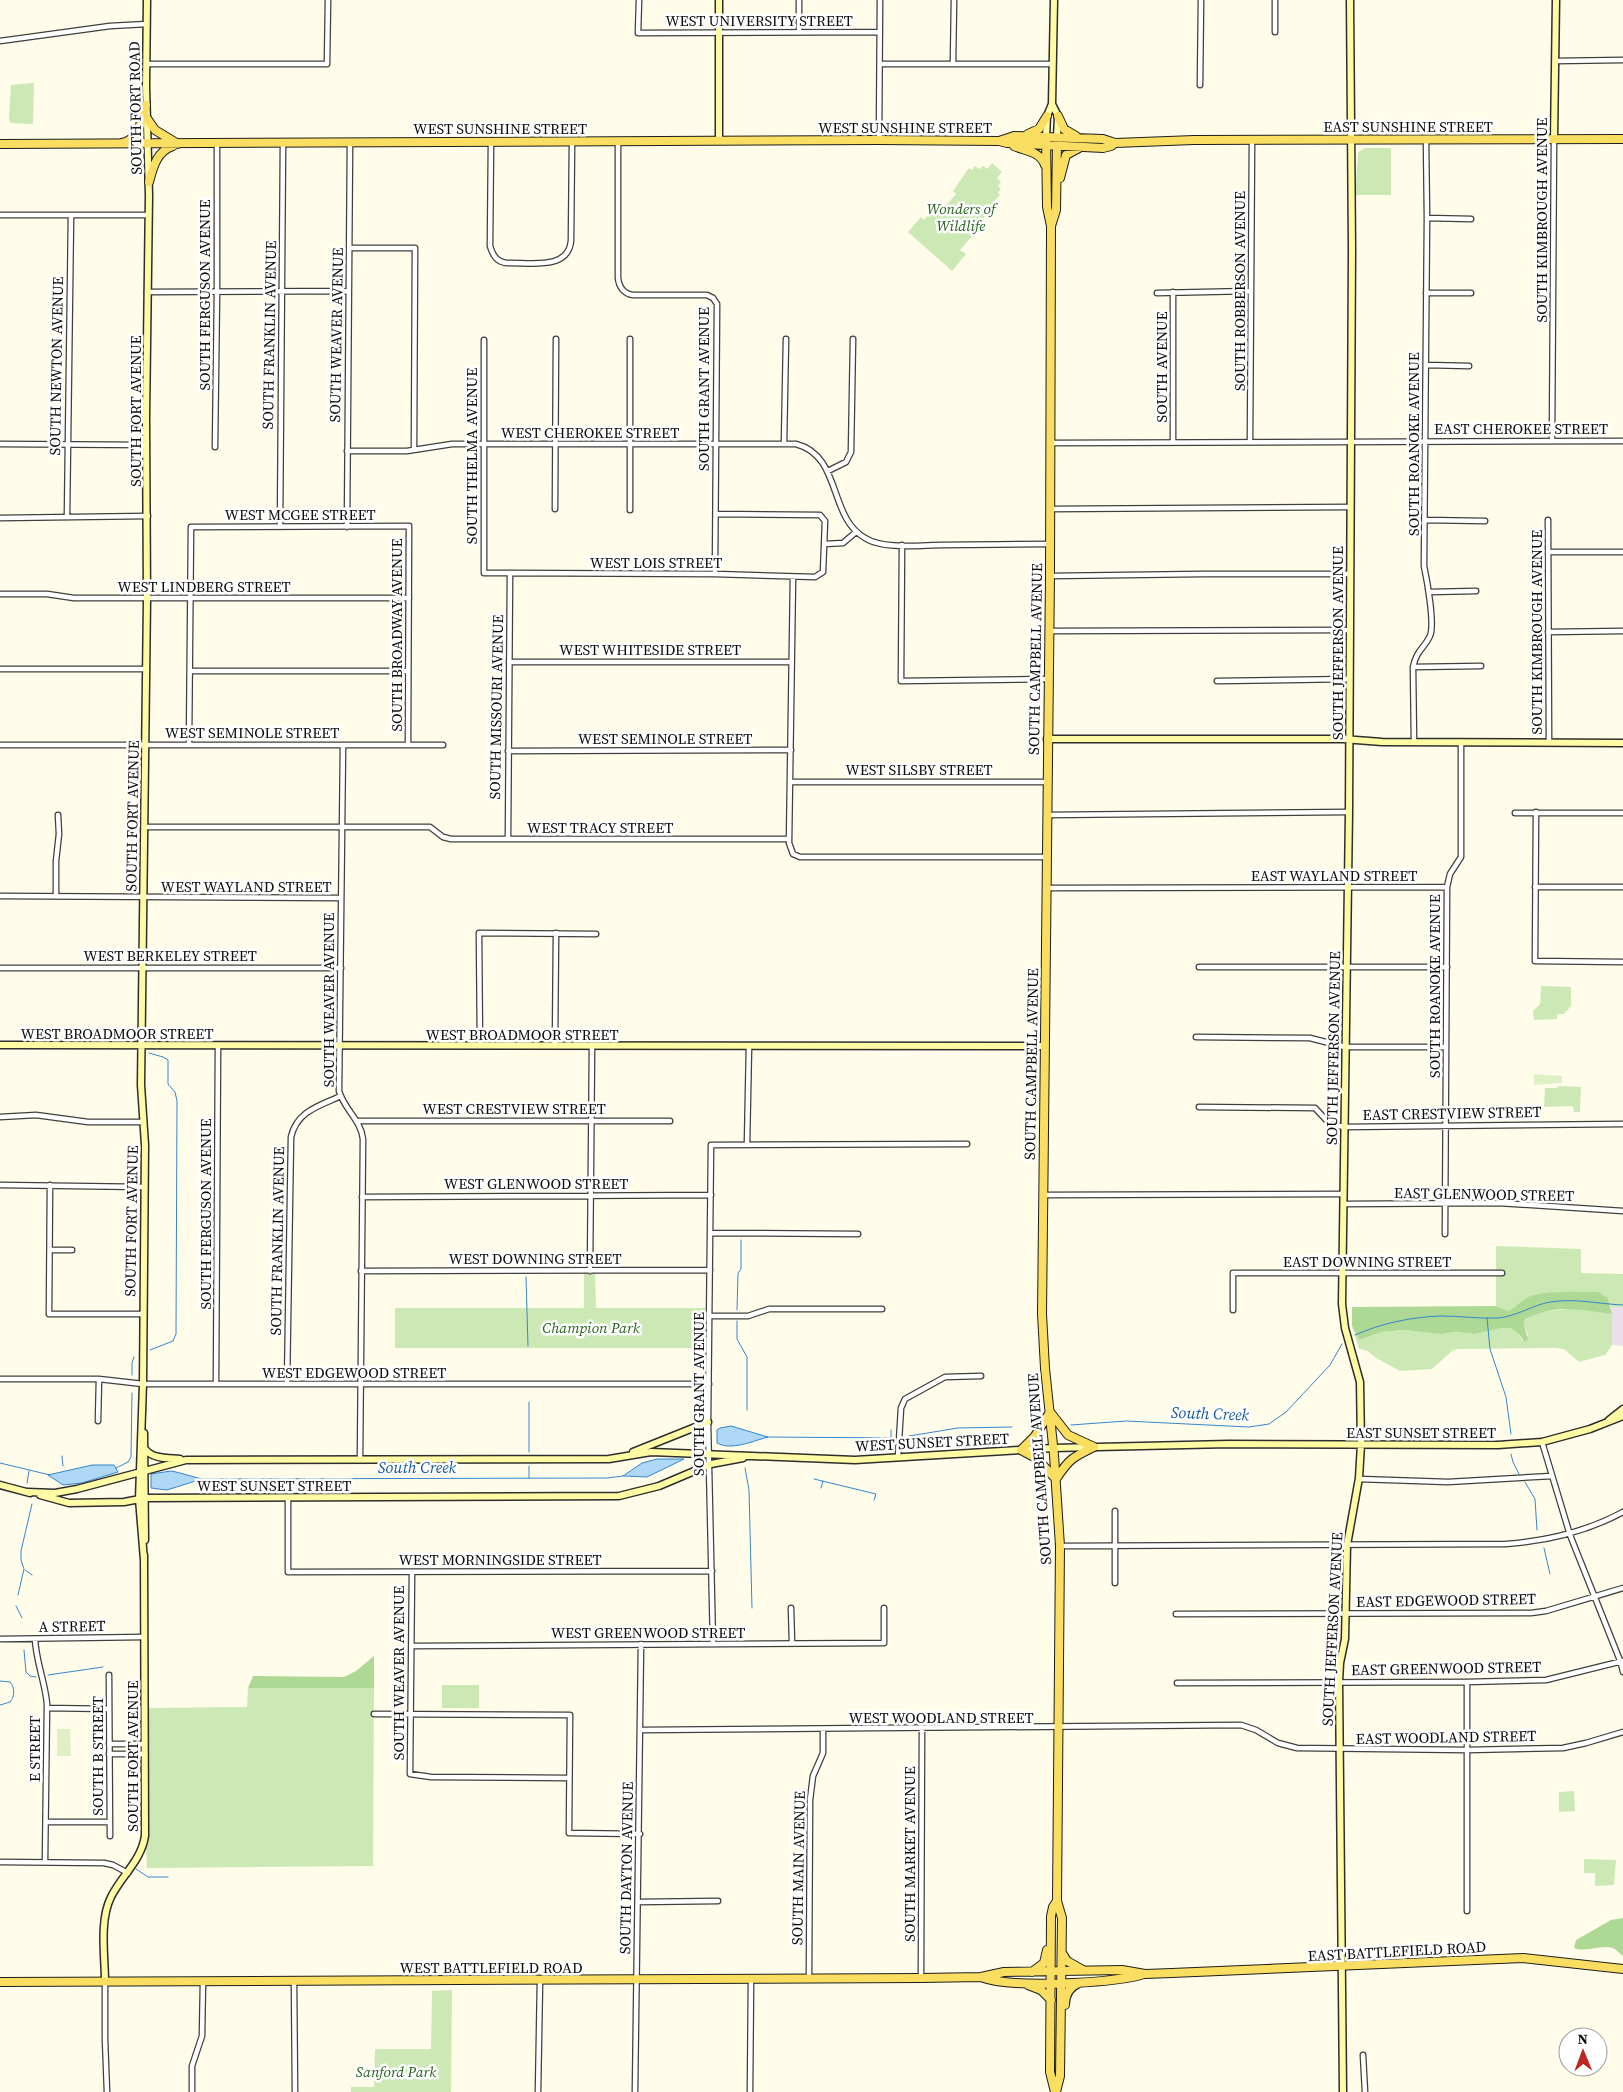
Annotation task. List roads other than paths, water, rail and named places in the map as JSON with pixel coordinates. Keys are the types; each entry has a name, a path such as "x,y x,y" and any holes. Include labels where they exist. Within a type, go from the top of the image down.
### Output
{"main road":[{"path":"112,145 128,142 134,136 146,105"},
{"path":"146,116 155,130 178,144"},
{"path":"1023,136 1034,133 1039,129 1047,116"},
{"path":"1058,116 1064,129 1082,138"},
{"name":"WEST SUNSHINE STREET","path":"1003,142 1014,136 1023,136 1103,139 1115,143"},
{"name":"SOUTH CAMPBELL AVENUE","path":"1046,137 1047,217 1051,226"},
{"name":"SOUTH CAMPBELL AVENUE","path":"1055,2092 1060,2076 1062,1951 1062,1918 1057,1901 1060,1728 1060,1546 1042,1314 1050,576 1051,226 1056,210 1057,137"},
{"name":"EAST SUNSHINE STREET","path":"1194,140 1623,139"},
{"name":"WEST SUNSHINE STREET","path":"0,144 112,145 878,140 1003,142 1103,148 1115,143 1194,140"},
{"path":"1003,142 1038,155 1044,162 1046,172"},
{"path":"149,182 159,155 166,148 178,144"},
{"path":"1057,187 1066,155 1082,147"},
{"path":"1050,1412 1068,1435 1094,1447 1072,1458 1056,1479 1036,1458 1021,1450 1035,1436 1050,1412"},
{"name":"SOUTH CAMPBELL AVENUE","path":"1055,2092 1050,2072 1051,1972 1053,1907 1057,1901"},
{"path":"1031,1972 1040,1968 1047,1958 1049,1929 1052,1921"},
{"path":"1062,1951 1067,1961 1085,1971"},
{"name":"EAST BATTLEFIELD ROAD","path":"1172,1973 1523,1958 1623,1969"},
{"name":"WEST BATTLEFIELD ROAD","path":"0,1982 921,1978 981,1977 1004,1972 1122,1970 1145,1974"},
{"name":"WEST BATTLEFIELD ROAD","path":"981,1977 998,1982 1051,1983 1120,1980 1145,1974 1172,1973"},
{"path":"1060,2044 1064,2028 1067,1993 1073,1985 1084,1982"},
{"path":"1024,1983 1041,1990 1051,2000"}],"street":[{"name":"SOUTH FORT ROAD","path":"147,0 146,116 149,182 148,215"},
{"path":"146,64 327,64 328,0"},
{"name":"WEST UNIVERSITY STREET","path":"639,0 638,33 880,32"},
{"path":"719,0 719,140"},
{"path":"799,0 799,32"},
{"path":"878,140 880,0"},
{"path":"953,63 954,0"},
{"name":"SOUTH CAMPBELL AVENUE","path":"1046,137 1047,116 1052,104 1054,0"},
{"path":"1200,85 1201,0"},
{"path":"1274,32 1275,0"},
{"name":"SOUTH JEFFERSON AVENUE","path":"1343,2092 1339,1682 1340,1664 1345,1640 1347,1545 1359,1480 1361,1444 1360,1382 1343,1320 1350,679 1352,250 1350,0"},
{"name":"SOUTH KIMBROUGH AVENUE","path":"1552,441 1556,0"},
{"path":"0,41 123,25 147,24"},
{"path":"1555,60 1623,60"},
{"path":"880,64 1053,64"},
{"name":"SOUTH CAMPBELL AVENUE","path":"1052,104 1058,116 1057,137"},
{"name":"SOUTH ROANOKE AVENUE","path":"1414,742 1413,667 1415,655 1430,636 1430,592 1424,566 1428,218 1426,139"},
{"name":"SOUTH ROBBERSON AVENUE","path":"1250,442 1252,140"},
{"name":"SOUTH GRANT AVENUE","path":"618,141 618,278 622,289 633,295 708,295 714,298 716,302 715,574"},
{"path":"491,142 490,246 497,260 507,263 554,262 567,255 571,244 572,142"},
{"name":"SOUTH WEAVER AVENUE","path":"347,527 350,143"},
{"name":"SOUTH FERGUSON AVENUE","path":"215,447 218,292 217,144"},
{"name":"SOUTH FRANKLIN AVENUE","path":"280,527 283,144"},
{"path":"0,215 148,215"},
{"name":"SOUTH NEWTON AVENUE","path":"67,517 71,215"},
{"name":"SOUTH FORT AVENUE","path":"107,2092 105,1982 107,1910 112,1897 140,1854 145,1836 142,1499 144,1122 141,1085 141,1045 148,599 148,215"},
{"path":"1428,218 1472,219"},
{"path":"350,248 415,248 414,450"},
{"path":"147,292 348,291"},
{"name":"SOUTH AVENUE","path":"1173,292 1173,442"},
{"path":"1158,293 1251,292"},
{"path":"1426,293 1471,293"},
{"path":"555,509 556,339"},
{"path":"630,339 630,510"},
{"path":"784,444 786,339"},
{"path":"828,471 846,462 851,452 852,339"},
{"name":"SOUTH THELMA AVENUE","path":"484,340 484,573"},
{"path":"1426,365 1469,366"},
{"name":"EAST CHEROKEE STREET","path":"1173,442 1623,441"},
{"path":"1049,443 1173,442"},
{"path":"0,444 147,445"},
{"name":"WEST CHEROKEE STREET","path":"347,451 414,450 452,444 796,444 808,449 820,458 828,471 845,516 856,532"},
{"path":"1050,509 1350,507"},
{"path":"716,514 817,514 825,521 825,544 843,543 856,532 876,543 902,545 1050,544"},
{"path":"0,518 148,516"},
{"path":"1425,520 1485,521"},
{"name":"SOUTH KIMBROUGH AVENUE","path":"1548,520 1549,743"},
{"name":"WEST MCGEE STREET","path":"190,599 191,527 409,526"},
{"name":"SOUTH BROADWAY AVENUE","path":"408,744 409,526"},
{"name":"WEST LOIS STREET","path":"484,573 818,576 825,568 825,544"},
{"path":"902,545 901,681 1048,680"},
{"path":"1549,552 1623,552"},
{"name":"SOUTH MISSOURI AVENUE","path":"508,839 510,574"},
{"path":"1050,576 1350,574"},
{"path":"793,577 790,850 794,855 800,857 1047,857"},
{"path":"1430,592 1476,592"},
{"name":"WEST LINDBERG STREET","path":"0,594 47,594 74,598 148,599 409,598"},
{"path":"189,744 190,599"},
{"path":"1048,631 1350,630"},
{"path":"1548,632 1623,632"},
{"name":"WEST WHITESIDE STREET","path":"510,662 791,662"},
{"path":"1413,667 1481,666"},
{"path":"0,669 146,669"},
{"path":"190,671 408,671"},
{"path":"1216,681 1350,679"},
{"path":"1047,739 1211,738 1349,739 1382,742 1623,742"},
{"name":"SOUTH ROANOKE AVENUE","path":"1445,1234 1447,887 1450,874 1461,857 1461,742"},
{"name":"WEST SEMINOLE STREET","path":"0,745 443,745"},
{"name":"SOUTH WEAVER AVENUE","path":"343,745 341,1096 358,1121 363,1140 360,1459"},
{"name":"WEST SEMINOLE STREET","path":"508,751 791,750"},
{"name":"WEST SILSBY STREET","path":"790,782 1047,782"},
{"path":"1047,815 1349,812"},
{"path":"1536,812 1535,962 1623,962"},
{"path":"1515,813 1623,813"},
{"path":"56,896 56,861 60,834 58,815"},
{"name":"WEST TRACY STREET","path":"144,827 430,827 449,839 790,839"},
{"name":"EAST WAYLAND STREET","path":"1046,888 1447,887"},
{"path":"1535,887 1623,887"},
{"name":"WEST WAYLAND STREET","path":"0,896 341,898"},
{"path":"480,1046 479,933 596,934"},
{"path":"556,934 556,1046"},
{"path":"1199,967 1447,967"},
{"name":"WEST BERKELEY STREET","path":"0,968 341,968"},
{"path":"1196,1037 1310,1038 1345,1047 1446,1047"},
{"name":"WEST BROADMOOR STREET","path":"0,1046 1045,1046"},
{"name":"SOUTH FERGUSON AVENUE","path":"216,1384 218,1046"},
{"path":"590,1270 592,1046"},
{"path":"749,1046 747,1144 966,1144"},
{"name":"SOUTH FRANKLIN AVENUE","path":"287,1384 291,1137 296,1124 304,1114 341,1096"},
{"name":"EAST CRESTVIEW STREET","path":"1199,1107 1315,1108 1330,1124 1344,1127 1623,1124"},
{"path":"0,1117 36,1115 88,1122 144,1122"},
{"name":"WEST CRESTVIEW STREET","path":"358,1121 670,1121"},
{"name":"SOUTH GRANT AVENUE","path":"713,1644 711,1464 708,1422 711,1145 747,1144"},
{"path":"0,1185 144,1187"},
{"path":"50,1185 49,1314 143,1314"},
{"path":"1043,1195 1344,1194"},
{"name":"WEST GLENWOOD STREET","path":"362,1197 710,1195"},
{"name":"EAST GLENWOOD STREET","path":"1344,1204 1499,1203 1623,1211"},
{"path":"710,1233 858,1234"},
{"path":"50,1250 72,1250"},
{"name":"WEST DOWNING STREET","path":"361,1271 710,1270"},
{"name":"EAST DOWNING STREET","path":"1233,1310 1233,1273 1502,1274"},
{"path":"709,1316 742,1316 769,1309 882,1309"},
{"path":"898,1457 901,1408 908,1396 945,1377 981,1376"},
{"name":"WEST EDGEWOOD STREET","path":"0,1379 99,1379 143,1384 709,1384"},
{"path":"98,1421 99,1379"},
{"name":"EAST SUNSET STREET","path":"1608,1421 1623,1409"},
{"name":"EAST SUNSET STREET","path":"1229,1444 1498,1444 1542,1442 1590,1430 1623,1416"},
{"name":"SOUTH FORT AVENUE","path":"142,1417 145,1448 142,1471"},
{"path":"609,1459 640,1450 708,1422"},
{"path":"1542,1442 1570,1535 1622,1662 1623,1672"},
{"name":"WEST SUNSET STREET","path":"27,1492 55,1493 76,1489 186,1460 609,1459 651,1452 855,1460 1053,1448 1229,1444"},
{"path":"145,1448 148,1453 155,1456 186,1460"},
{"name":"WEST SUNSET STREET","path":"0,1485 69,1503 124,1502 142,1499 288,1497 619,1496 659,1486 711,1464 756,1456"},
{"path":"1359,1480 1448,1482 1552,1476"},
{"name":"WEST MORNINGSIDE STREET","path":"288,1497 288,1572 712,1570"},
{"path":"1115,1511 1115,1583"},
{"path":"1060,1546 1506,1544 1570,1535 1623,1512"},
{"name":"SOUTH WEAVER AVENUE","path":"412,1572 410,1774 431,1777 569,1778"},
{"name":"EAST EDGEWOOD STREET","path":"1176,1614 1531,1613 1595,1598 1623,1588"},
{"path":"791,1608 792,1644"},
{"name":"WEST GREENWOOD STREET","path":"412,1646 884,1643 884,1608"},
{"name":"A STREET","path":"0,1639 144,1637"},
{"name":"E STREET","path":"36,1638 36,1656 46,1689 47,1708 45,1862"},
{"name":"SOUTH DAYTON AVENUE","path":"635,2092 640,1834 641,1644"},
{"name":"EAST GREENWOOD STREET","path":"1177,1682 1467,1682 1546,1680 1622,1662"},
{"name":"SOUTH B STREET","path":"109,1676 110,1836"},
{"path":"1467,1682 1467,1912"},
{"path":"47,1708 109,1708"},
{"path":"374,1714 570,1715 568,1833 640,1834"},
{"name":"WEST WOODLAND STREET","path":"641,1730 823,1730 1241,1725"},
{"name":"EAST WOODLAND STREET","path":"1241,1725 1256,1730 1278,1743 1298,1748 1340,1750 1563,1748 1623,1732"},
{"name":"SOUTH MARKET AVENUE","path":"921,1978 922,1729"},
{"name":"SOUTH MAIN AVENUE","path":"809,1979 810,1800 813,1776 823,1754 823,1730"},
{"path":"109,1744 145,1744"},
{"path":"109,1754 145,1754"},
{"path":"46,1822 110,1822"},
{"path":"0,1862 104,1863 113,1865 128,1873"},
{"path":"638,1902 718,1902"},
{"path":"750,2092 751,1979"},
{"path":"192,2092 192,2066 202,2036 203,1981"},
{"path":"294,1981 295,2092"},
{"path":"538,2092 540,1981"},
{"path":"1363,2055 1365,2092"}],"water":[{"path":"731,1426 768,1437 735,1446 717,1443 717,1430"},
{"path":"657,1459 684,1459 647,1477 623,1476 642,1463"},
{"path":"92,1465 114,1465 118,1472 82,1483 63,1485 48,1475"},
{"path":"171,1471 202,1479 167,1490 151,1488 151,1474"}],"waterway":[{"path":"149,1053 168,1060 168,1084 175,1092 177,1101 176,1334 173,1341 150,1350"},
{"path":"737,1310 738,1273 741,1269 741,1240"},
{"path":"526,1277 528,1346"},
{"name":"South Creek","path":"1355,1335 1397,1321 1419,1318 1441,1316 1499,1318 1550,1302 1578,1301 1623,1305"},
{"path":"1487,1318 1490,1349 1506,1397 1511,1434"},
{"path":"737,1321 737,1339 747,1357 747,1410"},
{"name":"South Creek","path":"1071,1425 1126,1421 1249,1427 1269,1424 1286,1412 1330,1365 1342,1344"},
{"path":"132,1375 134,1357"},
{"path":"116,1468 128,1462 131,1457 132,1393"},
{"path":"529,1402 529,1452"},
{"name":"South Creek","path":"909,1436 958,1428 1012,1427"},
{"path":"891,1430 891,1437"},
{"name":"South Creek","path":"766,1437 893,1438"},
{"path":"1511,1454 1519,1474"},
{"path":"62,1456 63,1466"},
{"name":"South Creek","path":"0,1463 50,1475"},
{"path":"529,1466 529,1478"},
{"path":"745,1468 749,1490 752,1608"},
{"path":"27,1483 29,1471"},
{"name":"South Creek","path":"202,1479 607,1478 623,1476"},
{"path":"814,1479 876,1494 874,1500"},
{"path":"821,1488 823,1481"},
{"path":"1525,1482 1535,1499 1537,1530"},
{"path":"18,1595 24,1569 21,1551 32,1504"},
{"path":"1544,1548 1550,1574"},
{"path":"25,1570 32,1575"},
{"path":"16,1606 22,1618"},
{"path":"24,1650 26,1672 30,1676 36,1677"},
{"path":"48,1675 103,1667"},
{"path":"0,1681 10,1682 14,1692 10,1702 0,1705"},
{"path":"136,1869 148,1877 168,1877"}],"park label":[{"name":"Wonders of Wildlife","path":"961,216"},
{"name":"Champion Park","path":"591,1327"},
{"name":"Sanford Park","path":"396,2071"}]}
